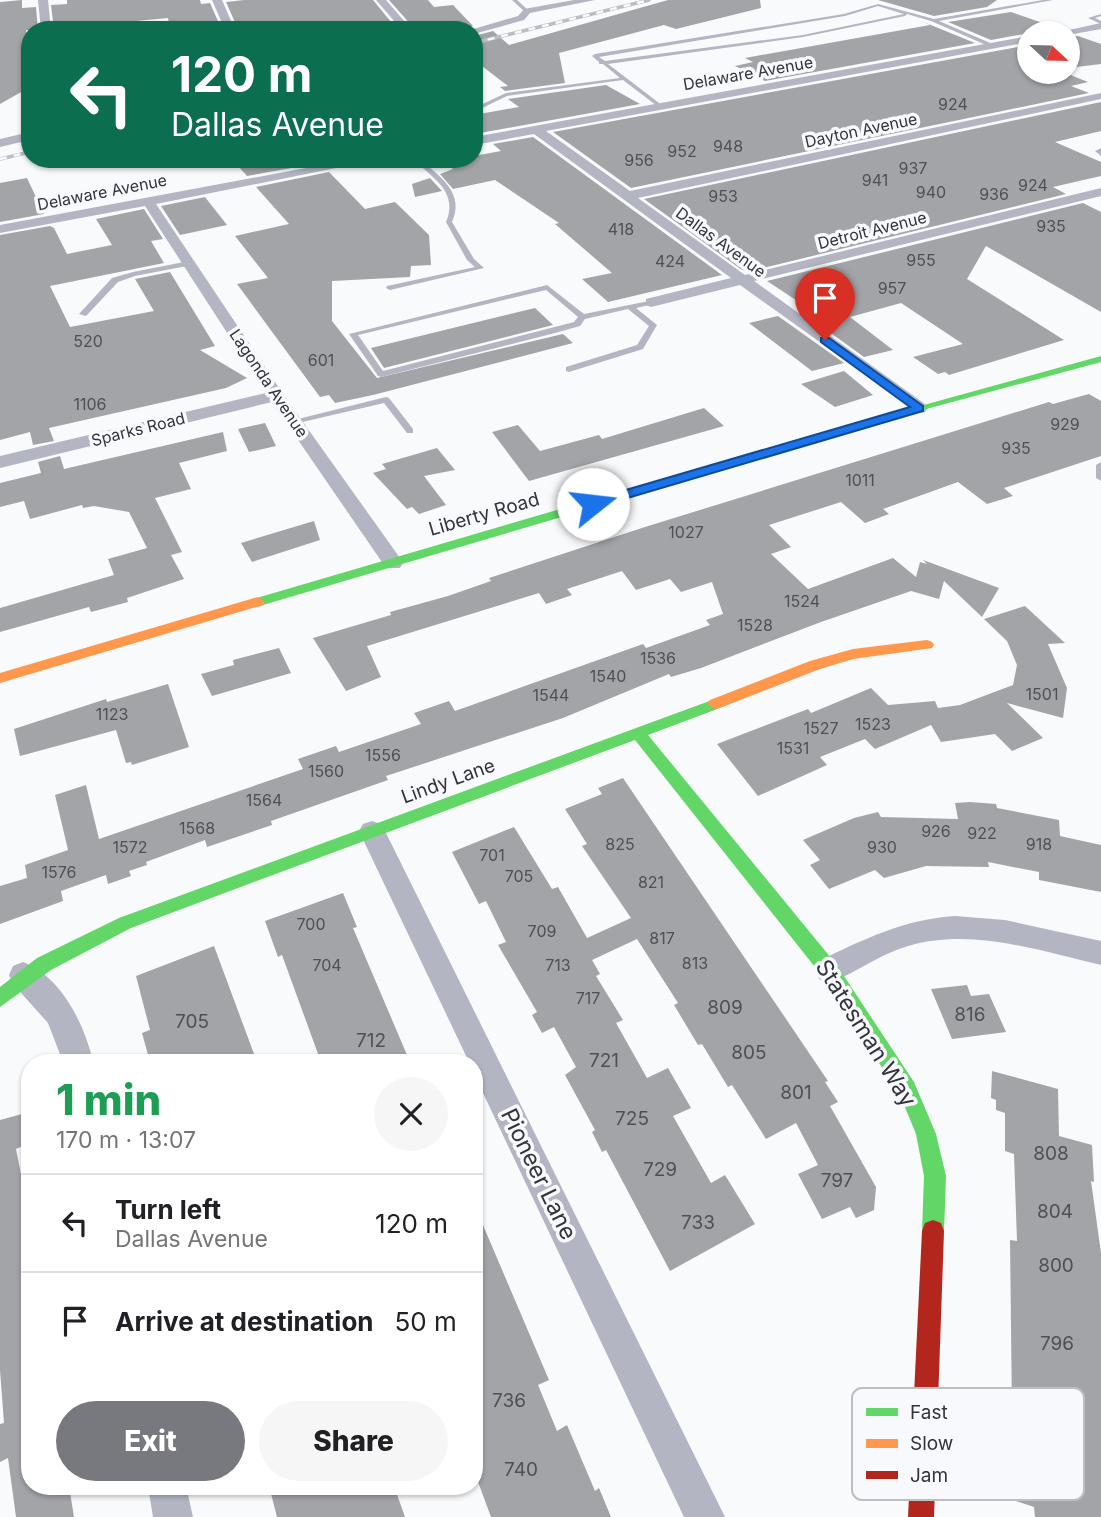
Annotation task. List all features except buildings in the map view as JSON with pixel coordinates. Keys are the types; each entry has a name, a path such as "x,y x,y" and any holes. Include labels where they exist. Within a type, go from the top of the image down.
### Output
{"street":[{"path":"43,0 45,21"},
{"path":"217,0 226,21"},
{"path":"381,0 399,21"},
{"path":"483,28 521,18 527,11 590,0"},
{"path":"1080,28 1101,24"},
{"name":"Delaware Avenue","path":"483,139 1017,41"},
{"name":"Dayton Avenue","path":"628,196 1101,96"},
{"name":"Dallas Avenue","path":"537,130 919,408"},
{"path":"0,143 21,138"},
{"name":"Delaware Avenue","path":"0,229 326,168"},
{"name":"Detroit Avenue","path":"651,302 1101,192"},
{"name":"Lagonda Avenue","path":"148,201 276,396 393,563"},
{"name":"Liberty Road","path":"0,678 919,408 1101,359"},
{"name":"Sparks Road","path":"0,463 276,396"},
{"name":"Lindy Lane","path":"0,998 23,975 46,959 125,923 639,734 815,665 853,654 927,645"},
{"name":"Statesman Way","path":"639,734 829,970 907,1089 926,1134 935,1176 926,1388"},
{"name":"Pioneer Lane","path":"372,831 480,1054"},
{"path":"829,970 910,933 941,929 999,932 1101,953"},
{"path":"23,975 55,1004 66,1022 76,1054"},
{"name":"Pioneer Lane","path":"483,1060 705,1517"},
{"path":"169,1495 173,1517"}],"lane":[{"path":"514,0 527,11"},
{"path":"661,107 594,56 845,15 887,0"},
{"path":"933,20 1051,0"},
{"path":"878,5 933,20 993,46"},
{"path":"601,63 803,36 906,14"},
{"path":"1101,15 1090,18 1101,24"},
{"path":"483,106 506,95 622,79"},
{"path":"390,288 480,268 471,260 449,222 456,211 454,197 425,168"},
{"path":"83,314 115,280 189,263"},
{"path":"582,317 547,287 353,334 381,374 475,350 499,347 578,324 582,317 651,302"},
{"path":"569,369 640,347 653,325 630,307"},
{"path":"294,421 386,400 410,431"},
{"path":"1101,466 1101,478"}],"railway":[{"path":"483,41 649,0"},
{"path":"0,159 21,154"}],"traffic: fast":[{"path":"908,411 1101,359"},
{"path":"258,602 673,480"},
{"path":"0,998 44,964 125,923 715,704"},
{"path":"639,734 829,970 907,1089 926,1134 935,1176 933,1231"}],"traffic: slow":[{"path":"673,480 908,411"},
{"path":"0,678 258,602"},
{"path":"715,704 815,665 853,654 927,645"}],"traffic: jam":[{"path":"926,1388 933,1231"},
{"path":"921,1517 922,1500"}],"route":[{"path":"593,504 919,408 825,340"}]}
